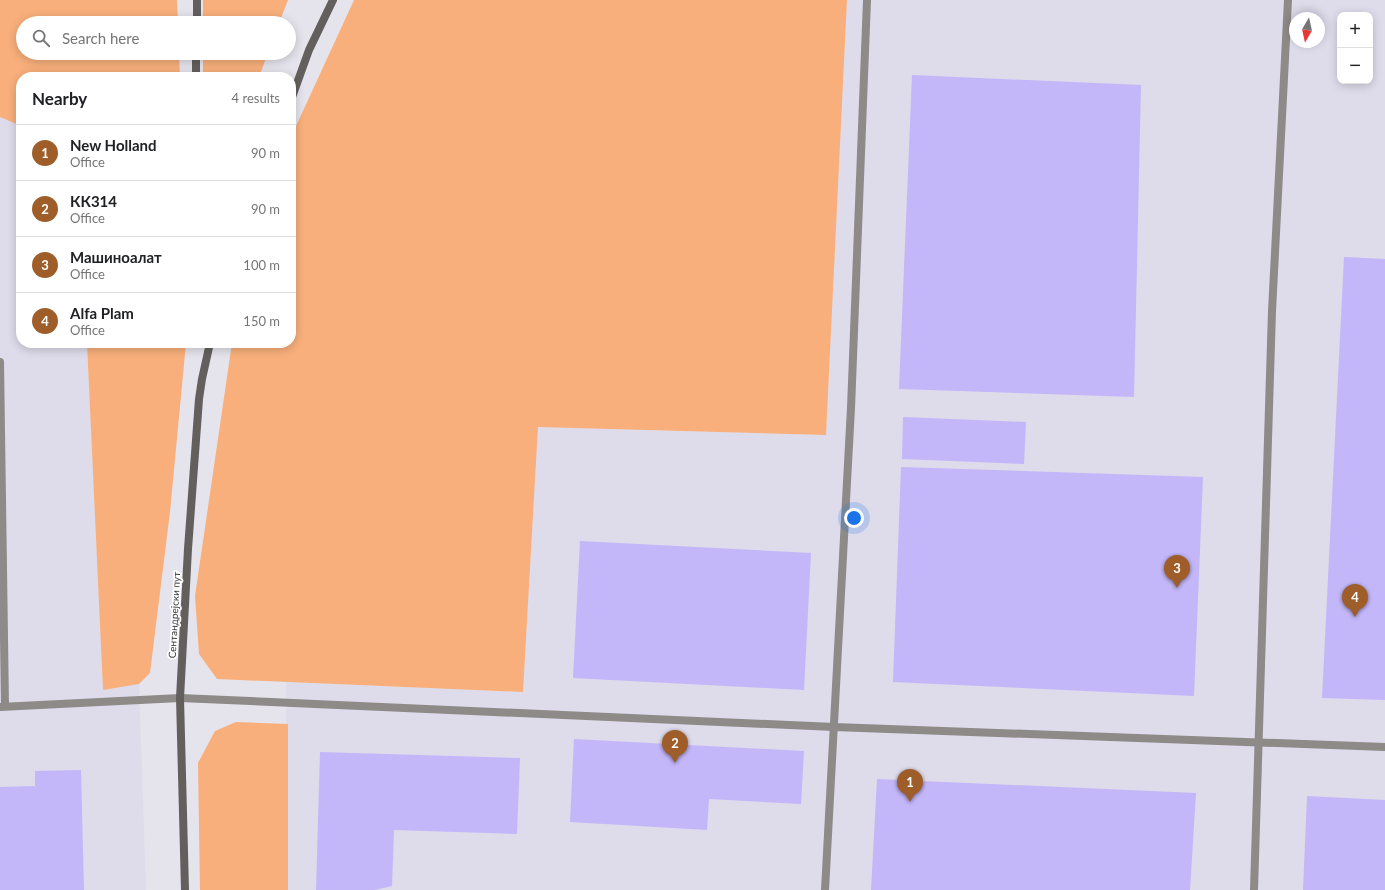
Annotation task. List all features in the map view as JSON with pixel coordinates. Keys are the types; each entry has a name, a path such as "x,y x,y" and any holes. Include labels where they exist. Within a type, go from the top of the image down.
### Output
{"main road":[{"path":"197,0 197,16"},
{"path":"296,86 309,50 333,0"},
{"path":"196,60 196,72"},
{"name":"Сентандрејски пут","path":"185,890 180,698 188,549 199,407 202,379 209,348"}],"lane":[{"path":"826,890 852,400 867,0"},
{"path":"1254,890 1272,311 1288,0"},
{"path":"0,362 2,706 180,698 834,727 1385,747"}],"shaded area":[{"path":"0,0 177,0 178,16 16,16 16,60 179,60 180,72 16,72 16,124 0,117"},
{"path":"203,0 288,0 282,16 203,16"},
{"path":"354,0 847,0 826,435 538,427 523,692 217,679 199,654 195,596 231,348 296,348 296,126"},
{"path":"847,0 1385,0 1385,890 288,890 286,682 523,692 538,427 826,435"},
{"path":"203,60 265,60 261,72 203,72"},
{"path":"0,117 16,124 16,348 87,348 103,690 139,684 146,890 0,890"},
{"path":"87,348 186,348 170,512 150,673 139,684 103,690"},
{"path":"236,722 288,724 288,890 200,890 198,763 215,731"}],"building":[{"path":"912,75 1141,85 1134,397 899,389"},
{"path":"1344,257 1385,259 1385,700 1322,698"},
{"path":"903,417 1026,422 1024,464 902,459"},
{"path":"901,467 1203,477 1194,696 893,682"},
{"path":"580,541 811,553 804,690 573,678"},
{"path":"574,739 804,751 801,804 709,799 707,830 570,822"},
{"path":"320,752 520,758 517,834 394,830 392,886 375,890 316,890"},
{"path":"81,770 84,890 0,890 0,787 35,786 35,771"},
{"path":"877,779 1196,793 1190,890 871,890"},
{"path":"1307,796 1385,800 1385,890 1303,890"}],"place":[{"name":"Машиноалат","path":"1177,588"},
{"name":"Alfa Plam","path":"1355,617"},
{"name":"КК314","path":"675,763"},
{"name":"New Holland","path":"910,802"}]}
